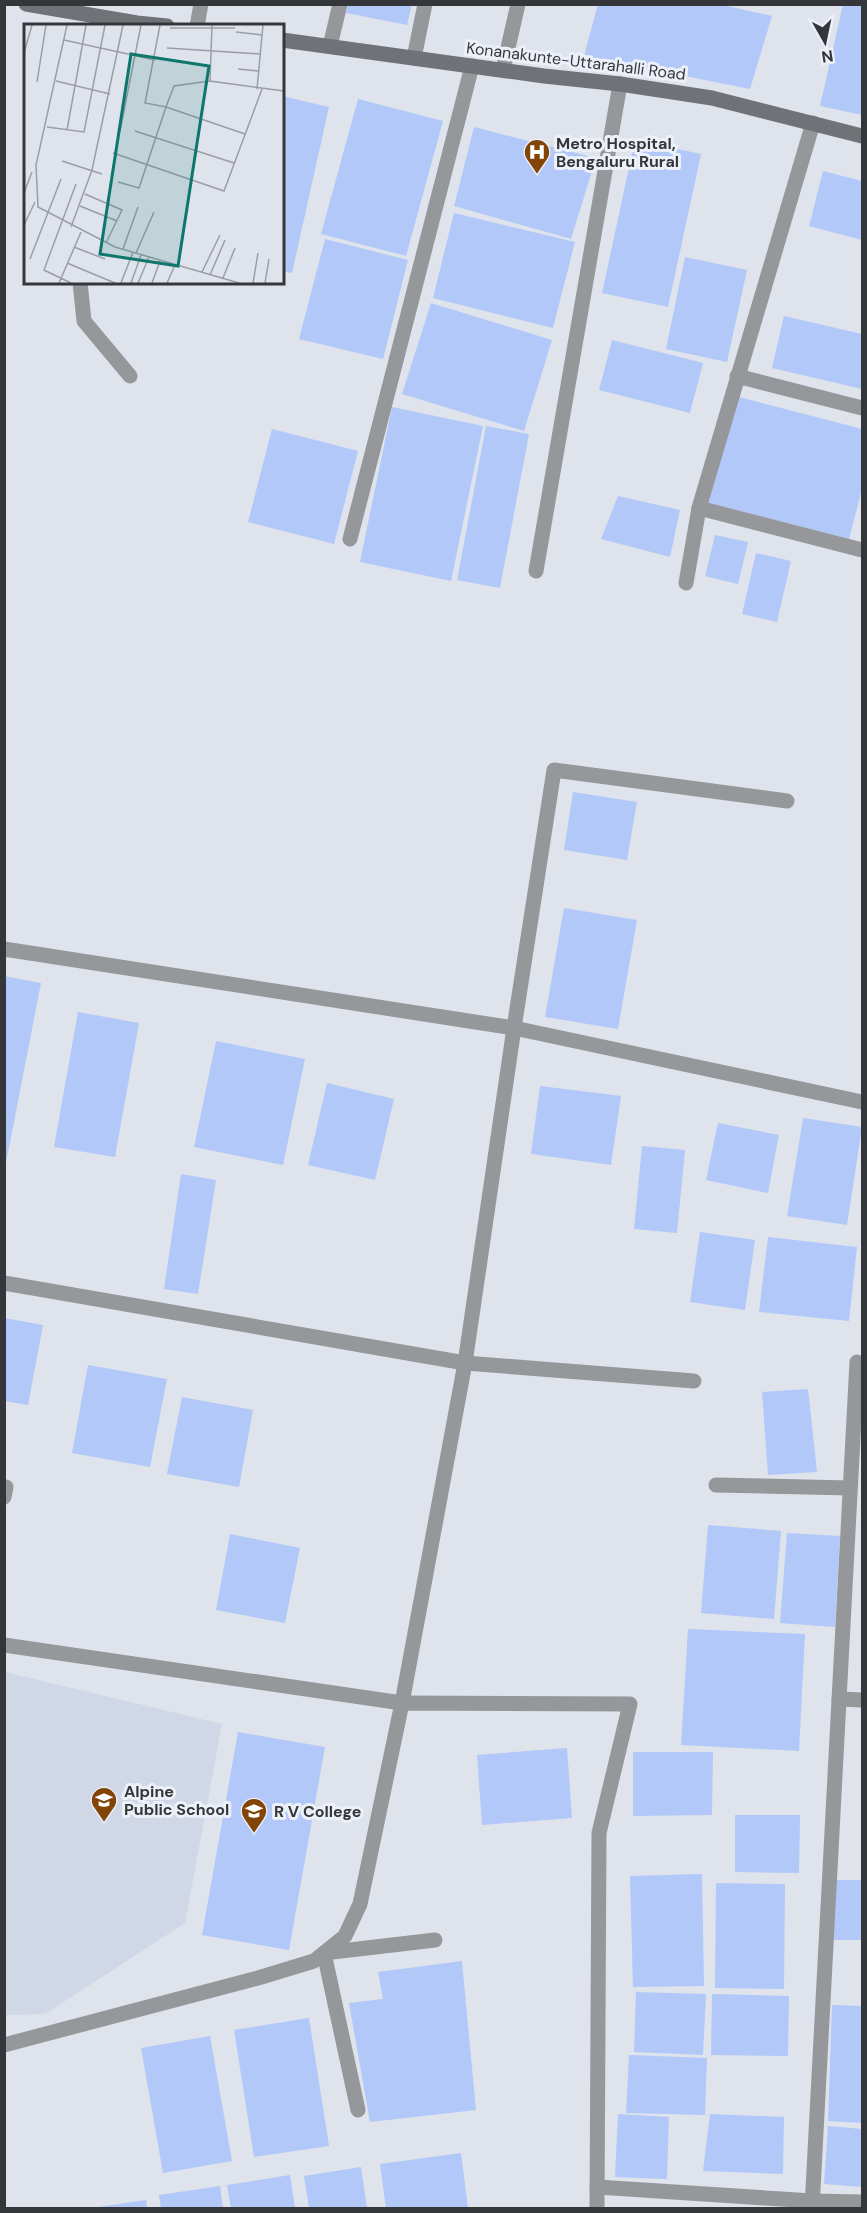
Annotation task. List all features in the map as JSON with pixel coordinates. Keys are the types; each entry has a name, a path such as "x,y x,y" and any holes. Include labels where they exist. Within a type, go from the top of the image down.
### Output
{"main road":[{"path":"33,5 136,24"},
{"name":"Konanakunte-Uttarahalli Road","path":"284,40 712,98 862,136"}],"street":[{"path":"197,24 201,4"},
{"path":"330,46 340,4"},
{"path":"414,58 425,4"},
{"path":"503,70 518,4"},
{"path":"350,539 472,66"},
{"path":"536,571 620,84"},
{"path":"686,582 699,508 813,123"},
{"path":"80,284 84,321 130,376"},
{"path":"737,376 862,408"},
{"path":"699,508 862,550"},
{"path":"4,2045 314,1961 345,1936 360,1905 402,1703 465,1364 554,770 787,801"},
{"path":"4,949 514,1028 862,1102"},
{"path":"4,1282 465,1364 694,1381"},
{"path":"812,2205 857,1362"},
{"path":"716,1485 850,1488"},
{"path":"4,1645 402,1703 630,1704 600,1833 597,2208"},
{"path":"839,1699 862,1700"},
{"path":"324,1953 435,1940"},
{"path":"324,1953 358,2110"},
{"path":"597,2187 812,2205 862,2202"}],"shaded area":[{"name":"Alpine Public School","path":"5,1672 222,1724 185,1923 45,2014 5,2015"}],"building":[{"path":"348,4 412,4 407,25 346,13"},
{"path":"598,4 718,4 772,16 750,89 584,56"},
{"path":"843,4 862,4 862,115 820,106"},
{"path":"284,96 329,107 292,273 284,271"},
{"path":"358,99 443,121 406,256 321,234"},
{"path":"474,127 596,158 571,239 454,206"},
{"path":"635,140 701,154 668,307 602,293"},
{"path":"823,171 862,181 862,240 809,226"},
{"path":"454,213 575,242 553,328 433,298"},
{"path":"325,239 408,260 383,359 299,339"},
{"path":"685,257 747,270 727,362 666,349"},
{"path":"431,303 552,340 524,431 402,394"},
{"path":"784,316 862,334 862,389 772,368"},
{"path":"612,340 703,363 690,413 599,390"},
{"path":"735,396 862,429 862,489 849,539 706,502"},
{"path":"392,407 483,426 451,581 360,562"},
{"path":"486,426 529,434 500,588 457,580"},
{"path":"272,429 358,451 334,544 248,522"},
{"path":"618,496 680,510 670,557 601,539"},
{"path":"715,535 748,542 738,584 705,576"},
{"path":"756,553 791,561 777,622 742,614"},
{"path":"573,792 637,802 627,860 564,850"},
{"path":"564,908 637,920 618,1029 545,1017"},
{"path":"4,976 41,983 6,1163 4,1163"},
{"path":"78,1012 139,1023 115,1157 54,1147"},
{"path":"216,1041 305,1059 283,1165 194,1147"},
{"path":"327,1083 394,1099 375,1180 308,1165"},
{"path":"540,1086 621,1096 611,1165 531,1154"},
{"path":"803,1118 862,1127 847,1225 787,1216"},
{"path":"718,1123 779,1135 768,1193 706,1180"},
{"path":"642,1146 685,1150 677,1233 634,1229"},
{"path":"181,1174 216,1180 198,1294 164,1289"},
{"path":"700,1232 755,1240 745,1310 690,1302"},
{"path":"768,1237 857,1247 849,1321 759,1312"},
{"path":"4,1318 43,1325 28,1405 4,1401"},
{"path":"88,1365 167,1379 150,1467 72,1453"},
{"path":"808,1389 817,1472 768,1475 762,1392"},
{"path":"182,1397 253,1410 239,1487 167,1474"},
{"path":"708,1525 781,1531 774,1619 701,1613"},
{"path":"787,1533 840,1536 835,1627 780,1623"},
{"path":"230,1534 300,1548 285,1623 216,1610"},
{"path":"688,1629 805,1634 799,1751 681,1745"},
{"path":"238,1732 325,1747 289,1950 202,1935"},
{"path":"567,1748 572,1818 482,1825 477,1755"},
{"path":"633,1752 713,1752 712,1815 633,1816"},
{"path":"735,1815 800,1815 799,1873 735,1872"},
{"path":"702,1874 704,1986 633,1987 630,1876"},
{"path":"834,1880 862,1880 862,1940 834,1940"},
{"path":"716,1883 785,1884 784,1989 715,1988"},
{"path":"462,1961 476,2110 370,2122 349,2003 383,1999 378,1972"},
{"path":"636,1992 706,1994 703,2055 634,2052"},
{"path":"712,1994 789,1996 788,2056 711,2055"},
{"path":"832,2005 862,2006 862,2123 828,2121"},
{"path":"309,2018 329,2146 254,2157 234,2030"},
{"path":"210,2036 232,2161 163,2173 141,2048"},
{"path":"629,2055 707,2058 705,2115 626,2113"},
{"path":"618,2114 669,2117 667,2179 615,2177"},
{"path":"710,2114 784,2117 783,2174 703,2171"},
{"path":"828,2126 862,2129 862,2187 824,2184"},
{"path":"461,2153 468,2208 386,2208 380,2164"},
{"path":"361,2167 367,2208 309,2208 304,2176"},
{"path":"290,2175 295,2208 231,2208 227,2185"},
{"path":"220,2186 223,2208 161,2208 159,2195"},
{"path":"146,2200 147,2208 98,2208 98,2207"}],"place":[{"name":"Metro Hospital, Bengaluru Rural","path":"537,175"},
{"name":"Alpine Public School","path":"104,1823"},
{"name":"R V College","path":"254,1834"}]}
